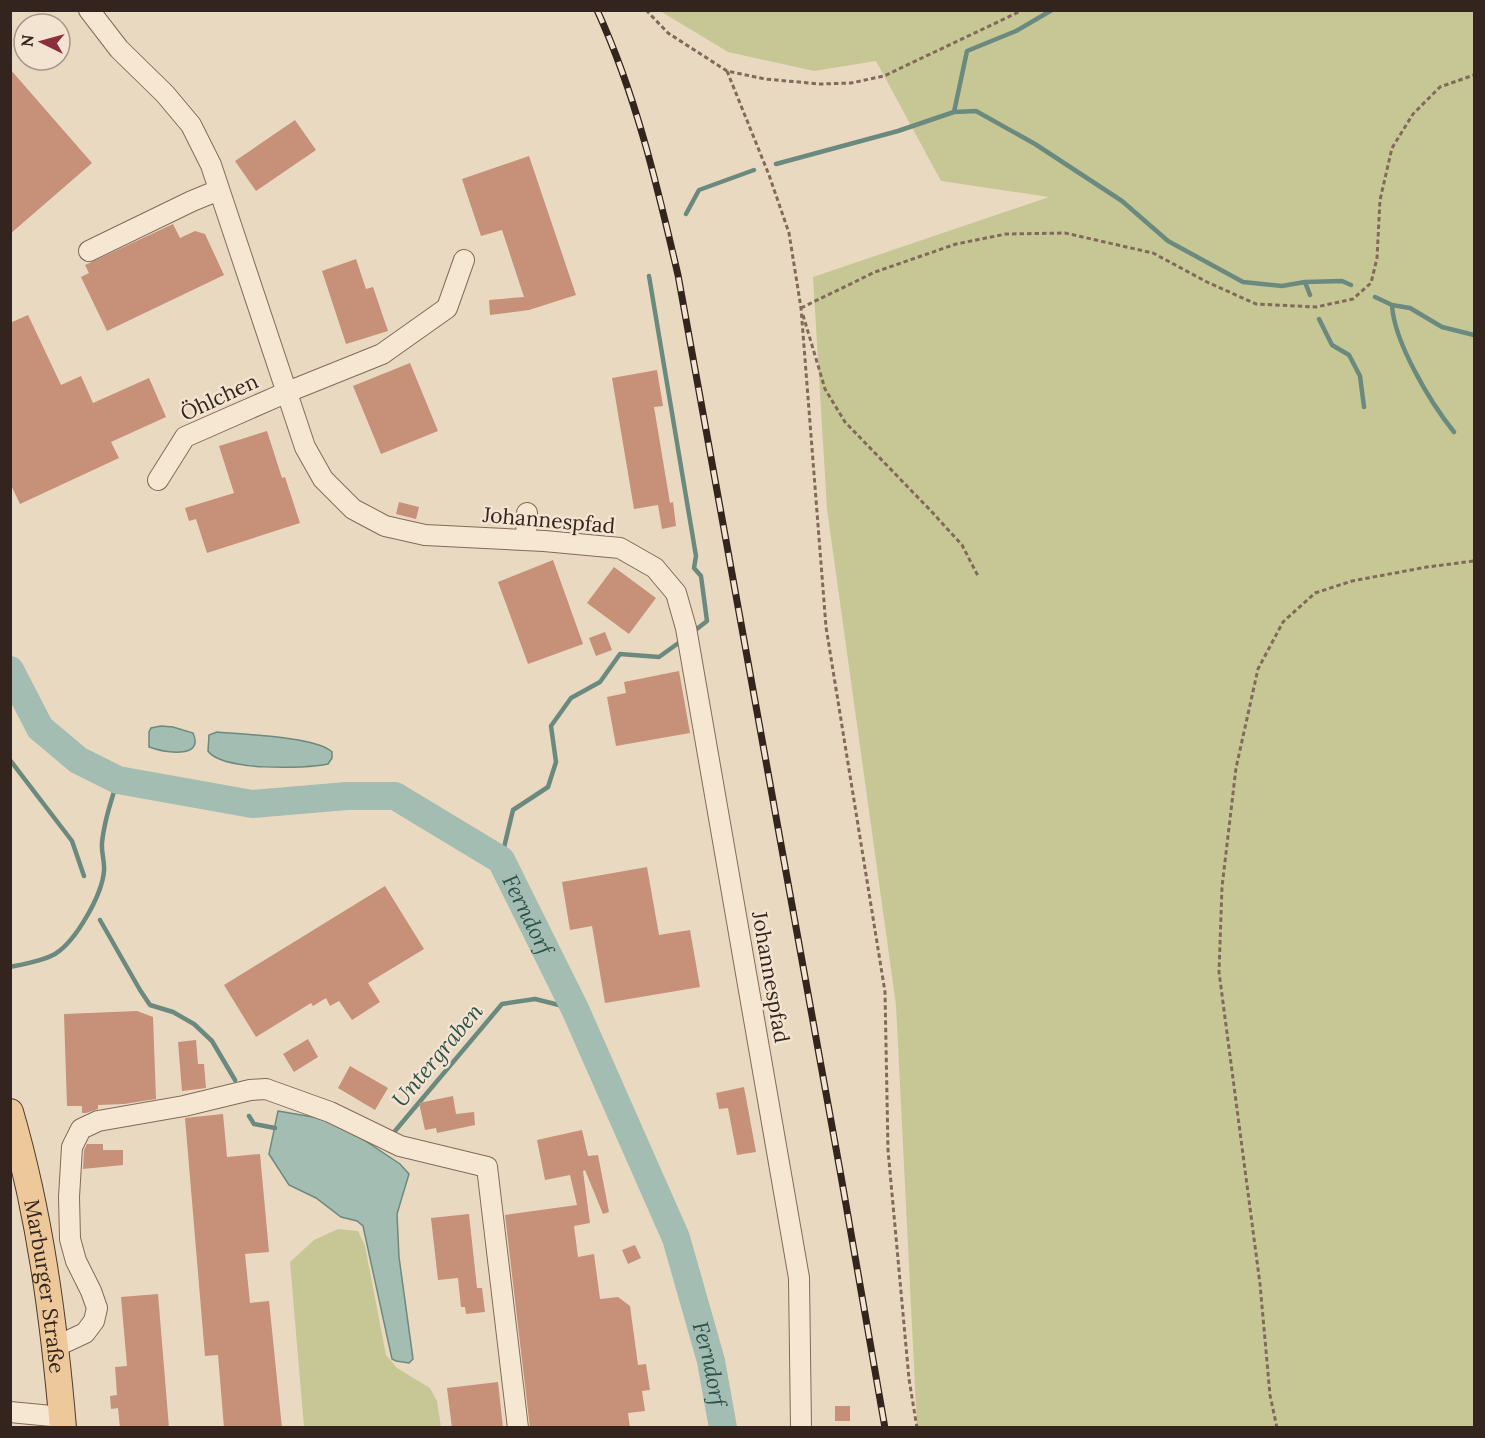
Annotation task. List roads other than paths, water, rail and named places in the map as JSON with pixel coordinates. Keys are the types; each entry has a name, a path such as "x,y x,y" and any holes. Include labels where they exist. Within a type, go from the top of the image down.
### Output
{"main road":[{"name":"Marburger Straße","path":"10,1112 24,1157 42,1246 62,1422"}],"street":[{"name":"Johannespfad","path":"89,10 119,49 165,94 191,125 211,165 285,393 305,447 323,479 353,509 385,526 425,535 620,548 655,568 676,593 688,638 800,1278 801,1428"},
{"path":"89,251 219,190"},
{"name":"Öhlchen","path":"158,480 185,437 381,354 447,308 464,260"},
{"path":"526,540 528,513"},
{"path":"55,1347 85,1333 94,1321 97,1308 76,1261 70,1239 69,1197 72,1147 81,1129 98,1121 184,1106 250,1090 266,1089 330,1112 400,1146 487,1167 518,1428"},
{"path":"10,1412 62,1422"}],"waterway":[{"path":"776,164 898,131 954,112 967,51 1016,31 1052,10"},
{"path":"954,112 976,111 1035,144 1122,201 1168,241 1243,282 1282,286 1305,282 1342,281 1351,285"},
{"path":"686,214 699,190 754,170"},
{"path":"649,276 696,556 694,568 701,576 707,621 693,632"},
{"path":"1305,282 1310,295"},
{"path":"1375,297 1392,305 1410,308 1442,327 1474,335"},
{"path":"1392,305 1394,320 1406,354 1434,405 1454,432"},
{"path":"1319,319 1332,345 1349,355 1360,376 1364,407"},
{"path":"501,860 513,810 548,787 556,762 551,726 571,698 600,682 620,654 659,657 684,639"},
{"name":"Ferndorf","path":"10,670 40,728 78,760 118,780 252,804 347,796 395,796 501,860 575,1009 676,1238 711,1361 723,1428"},
{"path":"10,760 72,841 84,876"},
{"path":"10,967 55,954 71,939 87,917 102,881 103,835 118,780"},
{"path":"100,920 150,1005 173,1012 194,1024 212,1041 235,1080"},
{"name":"Untergraben","path":"395,1131 502,1004 535,999 575,1009"},
{"path":"249,1116 254,1124 275,1128"}],"railway":[{"path":"597,10 634,107 678,275 885,1428"}]}
